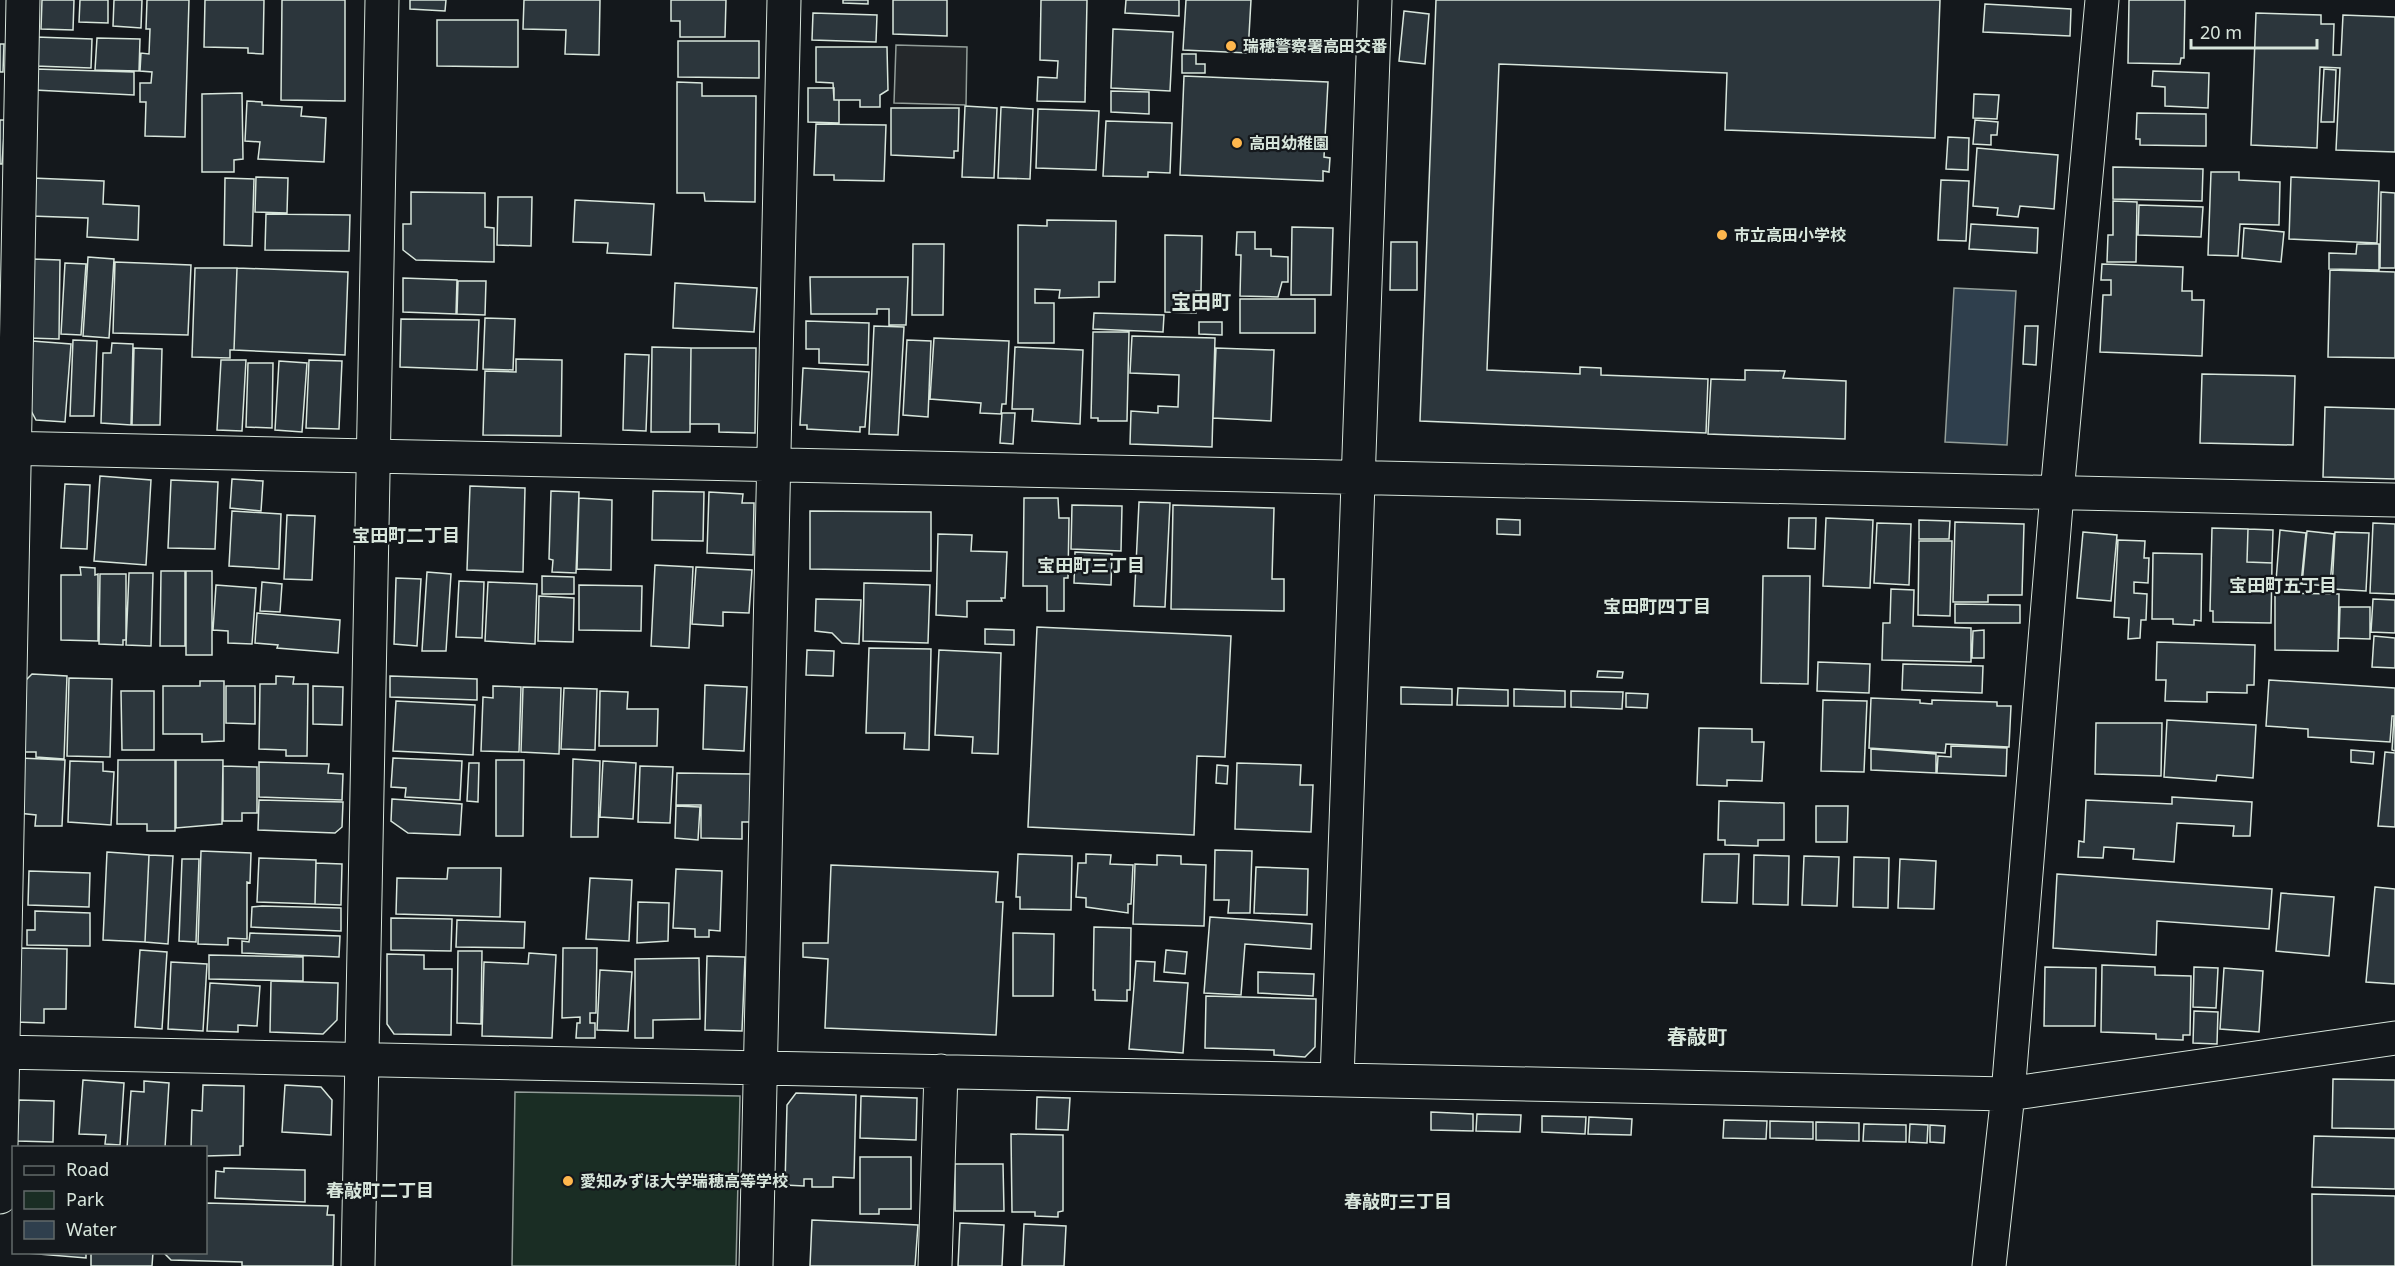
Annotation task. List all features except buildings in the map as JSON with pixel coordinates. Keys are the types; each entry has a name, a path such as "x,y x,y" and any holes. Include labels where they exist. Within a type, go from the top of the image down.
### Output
{"street":[{"path":"0,1197 7,448 23,0"},
{"path":"358,1266 382,0"},
{"path":"756,1266 784,0"},
{"path":"1337,1080 1375,0"},
{"path":"1989,1266 2008,1094 2057,493 2102,0"},
{"path":"7,448 2395,500"},
{"path":"2,1052 2008,1094 2395,1038"},
{"path":"935,1266 941,1071"}],"green space":[{"path":"515,1092 740,1096 736,1266 512,1266"}],"shaded area":[{"path":"896,45 967,47 966,105 894,103"}],"water":[{"path":"1954,288 2016,291 2007,445 1945,442"}],"place":[{"name":"瑞穂警察署高田交番","path":"1231,46"},
{"name":"高田幼稚園","path":"1237,143"},
{"name":"市立高田小学校","path":"1722,235"},
{"name":"愛知みずほ大学瑞穂高等学校","path":"568,1181"}],"district":[{"name":"宝田町","path":"1201,302"},
{"name":"宝田町二丁目","path":"406,536"},
{"name":"宝田町三丁目","path":"1091,566"},
{"name":"宝田町五丁目","path":"2283,586"},
{"name":"宝田町四丁目","path":"1657,607"},
{"name":"春敲町","path":"1697,1037"},
{"name":"春敲町二丁目","path":"380,1191"},
{"name":"春敲町三丁目","path":"1398,1202"}]}
